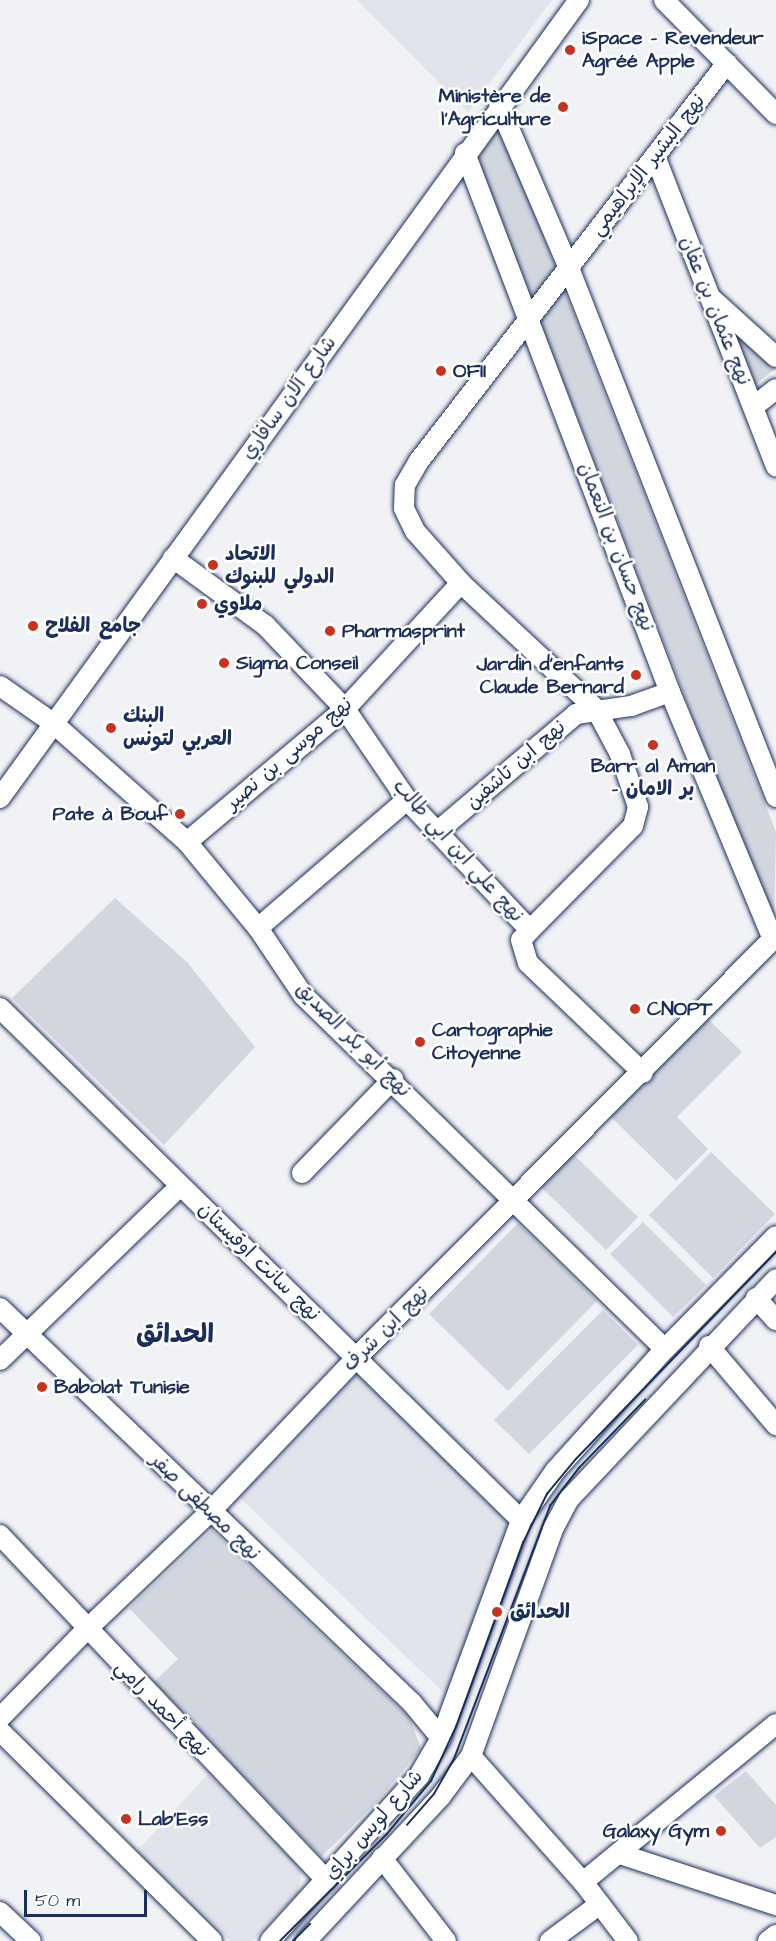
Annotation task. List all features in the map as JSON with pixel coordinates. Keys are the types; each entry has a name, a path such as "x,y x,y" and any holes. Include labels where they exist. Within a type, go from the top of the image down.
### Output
{"street":[{"name":"شارع آلان سافاري","path":"0,798 499,105 579,0"},
{"path":"664,0 776,114"},
{"name":"نهج البشير الإبراهيمي","path":"530,930 604,856 636,817 638,807 620,754 596,709 461,583 415,531 404,508 405,485 419,460 727,63"},
{"path":"499,105 569,268 776,797"},
{"name":"نهج حسان بن النعمان","path":"465,153 530,317 670,692 774,937"},
{"name":"نهج عثمان بن عفان","path":"655,156 776,466"},
{"path":"708,296 776,357"},
{"path":"753,407 776,389"},
{"name":"نهج علي ابن ابي طالب","path":"173,558 265,625 345,709 407,800 530,930 521,940 521,951 528,963 643,1073"},
{"name":"نهج موسى بن نصير","path":"188,842 345,709 461,583"},
{"name":"نهج أبو بكر الصديق","path":"0,686 52,723 188,842 258,928 303,995 393,1079 514,1202 665,1349"},
{"name":"نهج ابن تاشفين","path":"437,832 576,714 596,709 631,706 670,692"},
{"path":"258,928 407,800"},
{"name":"نهج ابن شرف","path":"0,1718 86,1630 210,1512 357,1357 643,1073 774,937"},
{"name":"نهج سانت اوقيستان","path":"0,1008 519,1518"},
{"path":"302,1173 393,1079"},
{"path":"0,1360 180,1186"},
{"name":"شارع لويس براي","path":"270,1941 419,1776 441,1738 519,1518 555,1471 665,1349 776,1236"},
{"name":"شارع لويس براي","path":"306,1941 441,1796 471,1756 560,1514 584,1480 709,1346 776,1279"},
{"path":"756,1298 776,1320"},
{"name":"نهج مصطفى صفر","path":"0,1308 210,1512 412,1703 441,1738"},
{"path":"709,1346 776,1425"},
{"name":"نهج أحمد رامي","path":"0,1535 86,1630 326,1880"},
{"path":"583,1882 776,1724"},
{"path":"0,1731 212,1941"},
{"path":"471,1756 583,1882 628,1941"},
{"path":"620,1854 776,1905"},
{"path":"382,1858 446,1941"},
{"path":"550,1941 600,1904"},
{"path":"0,1912 31,1941"},
{"path":"768,1941 776,1935"}],"shaded area":[{"path":"357,0 552,0 468,112"},
{"path":"500,125 776,832 774,927 477,158"},
{"path":"720,312 776,368 751,388"},
{"path":"115,898 187,962 255,1047 164,1145 12,998"},
{"path":"708,1019 742,1052 677,1117 708,1149 676,1181 611,1117"},
{"path":"711,1152 775,1214 713,1278 649,1215"},
{"path":"573,1154 638,1217 606,1250 541,1187"},
{"path":"643,1222 706,1285 673,1317 610,1254"},
{"path":"518,1223 597,1301 508,1391 429,1314"},
{"path":"603,1310 638,1345 529,1454 494,1420"},
{"path":"358,1371 513,1521 454,1692 444,1693 238,1496"},
{"path":"212,1530 410,1718 421,1749 375,1804 321,1857 154,1682 178,1659 129,1608"},
{"path":"746,1771 776,1805 776,1837 760,1848 714,1796"},
{"path":"208,1774 302,1870 298,1893 252,1941 230,1941 136,1852"}],"tram line":[{"path":"280,1941 387,1834 431,1781 456,1727 523,1543 547,1494 576,1459 776,1252"},
{"path":"407,1825 434,1794 454,1759 550,1506 579,1468 645,1400"},
{"path":"293,1941 310,1924"}],"place":[{"name":"iSpace - Revendeur Agréé Apple","path":"570,50"},
{"name":"Ministère de l'Agriculture","path":"563,107"},
{"name":"OFII","path":"441,371"},
{"name":"الاتحاد الدولي للبنوك","path":"213,565"},
{"name":"ملاوي","path":"202,604"},
{"name":"جامع الفلاح","path":"33,626"},
{"name":"Pharmasprint","path":"330,631"},
{"name":"Sigma Conseil","path":"224,663"},
{"name":"Jardin d'enfants Claude Bernard","path":"636,675"},
{"name":"البنك العربي لتونس","path":"111,728"},
{"name":"Barr al Aman - بر الامان","path":"653,745"},
{"name":"Pate à Bouf","path":"180,814"},
{"name":"CNOPT","path":"635,1009"},
{"name":"Cartographie Citoyenne","path":"420,1042"},
{"name":"Babolat Tunisie","path":"42,1387"},
{"name":"الحدائق","path":"497,1612"},
{"name":"Lab'Ess","path":"126,1819"},
{"name":"Galaxy Gym","path":"721,1831"}],"district":[{"name":"الحدائق","path":"175,1335"}]}
